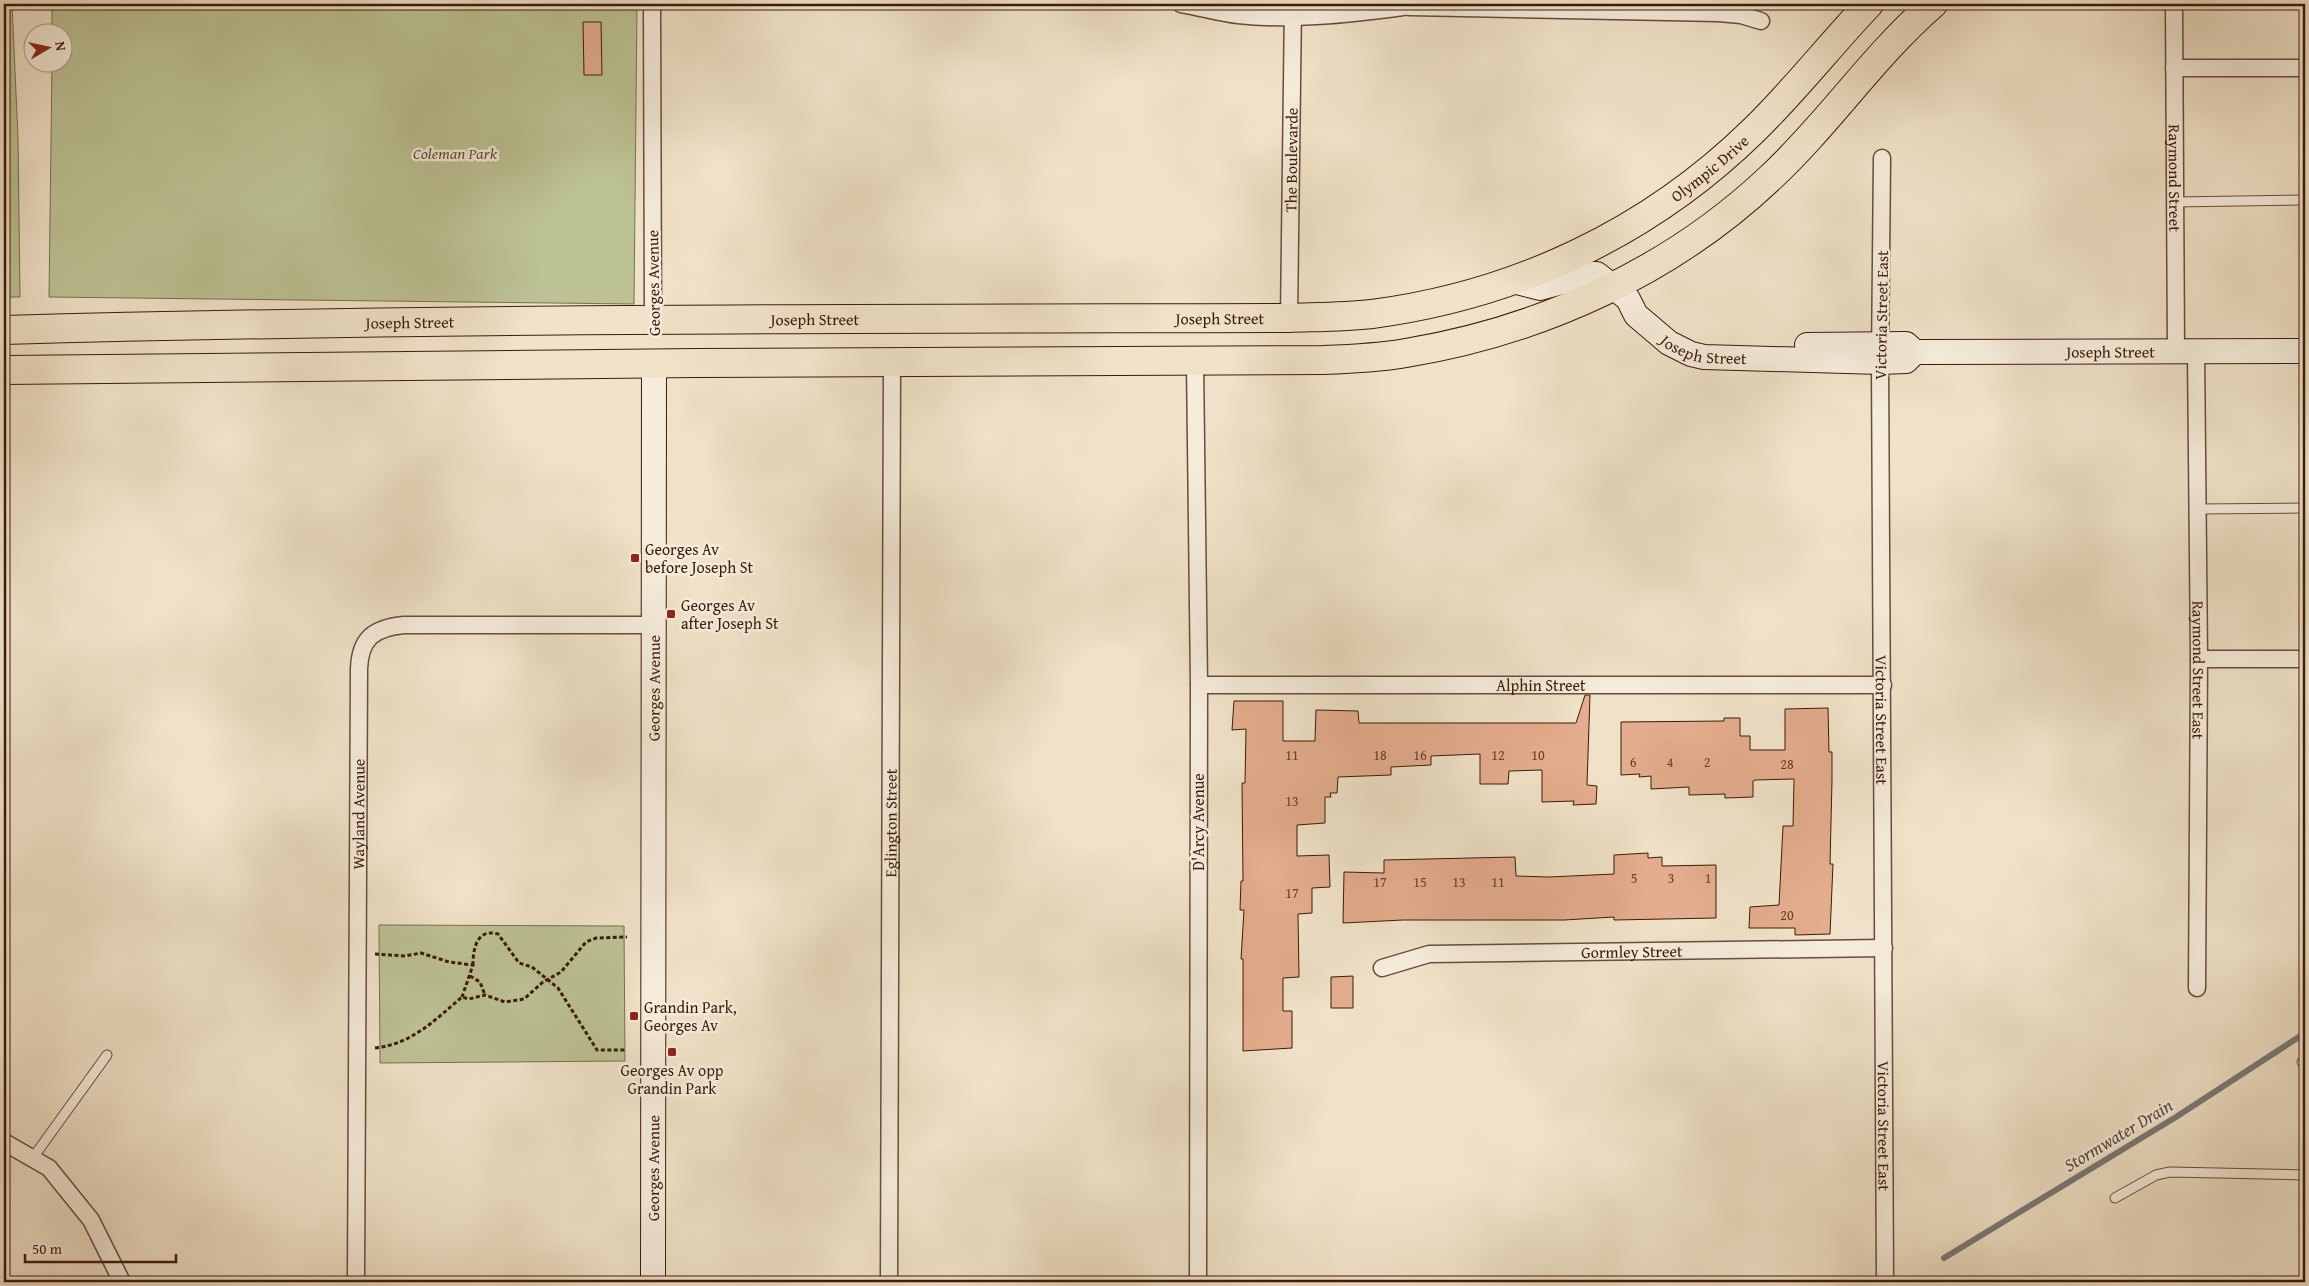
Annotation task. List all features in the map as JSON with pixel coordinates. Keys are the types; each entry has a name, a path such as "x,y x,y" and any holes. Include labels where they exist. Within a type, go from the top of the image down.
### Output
{"highway":[{"name":"Olympic Drive","path":"1513,281 1566,260 1606,240 1684,190 1753,132 1774,111 1869,4"},
{"path":"4,370 654,364 1195,362 1371,358 1406,353 1487,335 1621,293 1672,252 1709,227 1770,178 1812,135 1895,39 1933,4"},
{"name":"Joseph Street","path":"4,330 124,326 653,320 1289,318 1371,314 1433,303 1513,281"},
{"name":"Georges Avenue","path":"653,320 654,364"}],"main road":[{"name":"Joseph Street","path":"1513,281 1540,288 1597,274 1621,293 1636,315 1652,330 1674,346 1691,354 1704,357 1777,353 1881,353 1906,361 1915,352 2305,351"},
{"name":"Georges Avenue","path":"653,1282 654,364"}],"street":[{"name":"Georges Avenue","path":"652,4 653,320"},
{"path":"1181,4 1238,15 1293,10 1333,16 1410,6"},
{"path":"1391,4 1719,13 1742,15 1761,21"},
{"name":"Raymond Street","path":"2174,4 2174,202 2186,351"},
{"name":"The Boulevarde","path":"1289,318 1293,10"},
{"path":"2174,68 2305,68"},
{"name":"Victoria Street East","path":"1882,158 1881,353 1885,1282"},
{"name":"Raymond Street East","path":"2186,351 2198,509 2197,988"},
{"name":"D'Arcy Avenue","path":"1195,362 1199,685 1198,1282"},
{"name":"Eglington Street","path":"889,1282 892,363"},
{"name":"Wayland Avenue","path":"356,1282 359,657 363,645 371,636 382,629 404,625 655,625"},
{"path":"2199,659 2305,659"},
{"name":"Alphin Street","path":"1199,685 1883,685"},
{"name":"Gormley Street","path":"1382,968 1429,954 1884,948"},
{"path":"4,1142 49,1168 91,1220 122,1282"}],"lane":[{"path":"2174,202 2305,200"},
{"path":"2198,509 2305,508"},
{"path":"32,1158 107,1055"},
{"path":"2115,1198 2156,1175 2170,1172 2305,1174"}],"path":[{"path":"357,1049 404,1042 430,1024 462,997 473,965 472,951 474,944 487,934 495,933 500,936 519,963 532,967 558,988 597,1050 626,1050"},
{"path":"462,997 469,999 484,996 500,1001 520,1000 529,996 564,969 586,942 596,938 627,937"},
{"path":"357,955 405,956 421,953 449,962 473,965"},
{"path":"470,976 480,982 484,996"}],"green space":[{"path":"4,4 12,4 18,138 20,297 4,297"},
{"name":"Coleman Park","path":"52,4 637,4 634,304 49,297 52,72 72,72 72,22 52,22"},
{"path":"379,925 624,926 625,1061 380,1063"}],"building":[{"path":"583,22 601,22 602,75 584,75"},
{"path":"1585,695 1590,695 1587,785 1597,786 1596,804 1573,805 1574,801 1542,802 1542,770 1509,771 1508,784 1480,784 1480,754 1431,756 1431,765 1391,767 1391,775 1338,777 1337,793 1330,793 1331,797 1325,797 1325,823 1297,825 1297,856 1329,855 1330,887 1312,888 1312,913 1298,914 1299,977 1283,978 1283,1011 1292,1011 1292,1048 1243,1051 1243,959 1241,959 1244,910 1240,910 1241,881 1243,881 1242,783 1245,783 1246,729 1232,730 1234,701 1283,701 1283,741 1315,741 1316,710 1358,711 1359,723 1576,723"},
{"path":"1828,708 1829,752 1832,752 1830,864 1833,864 1830,934 1795,935 1795,928 1749,928 1750,907 1779,905 1783,826 1793,826 1794,779 1755,780 1753,781 1753,797 1725,798 1725,794 1689,795 1689,787 1651,789 1651,776 1639,777 1640,774 1621,775 1621,722 1724,721 1724,718 1740,718 1740,736 1750,736 1750,750 1785,750 1785,709"},
{"path":"1648,853 1648,858 1662,857 1662,866 1716,865 1716,918 1614,920 1614,917 1564,920 1403,920 1343,923 1344,872 1384,873 1384,860 1515,857 1516,876 1549,877 1614,874 1614,855"},
{"path":"1353,976 1353,1008 1331,1008 1331,977"}],"waterway":[{"name":"Stormwater Drain","path":"1944,1258 2176,1117 2305,1033"}],"place":[{"name":"Georges Av before Joseph St","path":"635,558"},
{"name":"Georges Av after Joseph St","path":"671,614"},
{"name":"Grandin Park, Georges Av","path":"634,1016"},
{"name":"Georges Av opp Grandin Park","path":"672,1052"}]}
